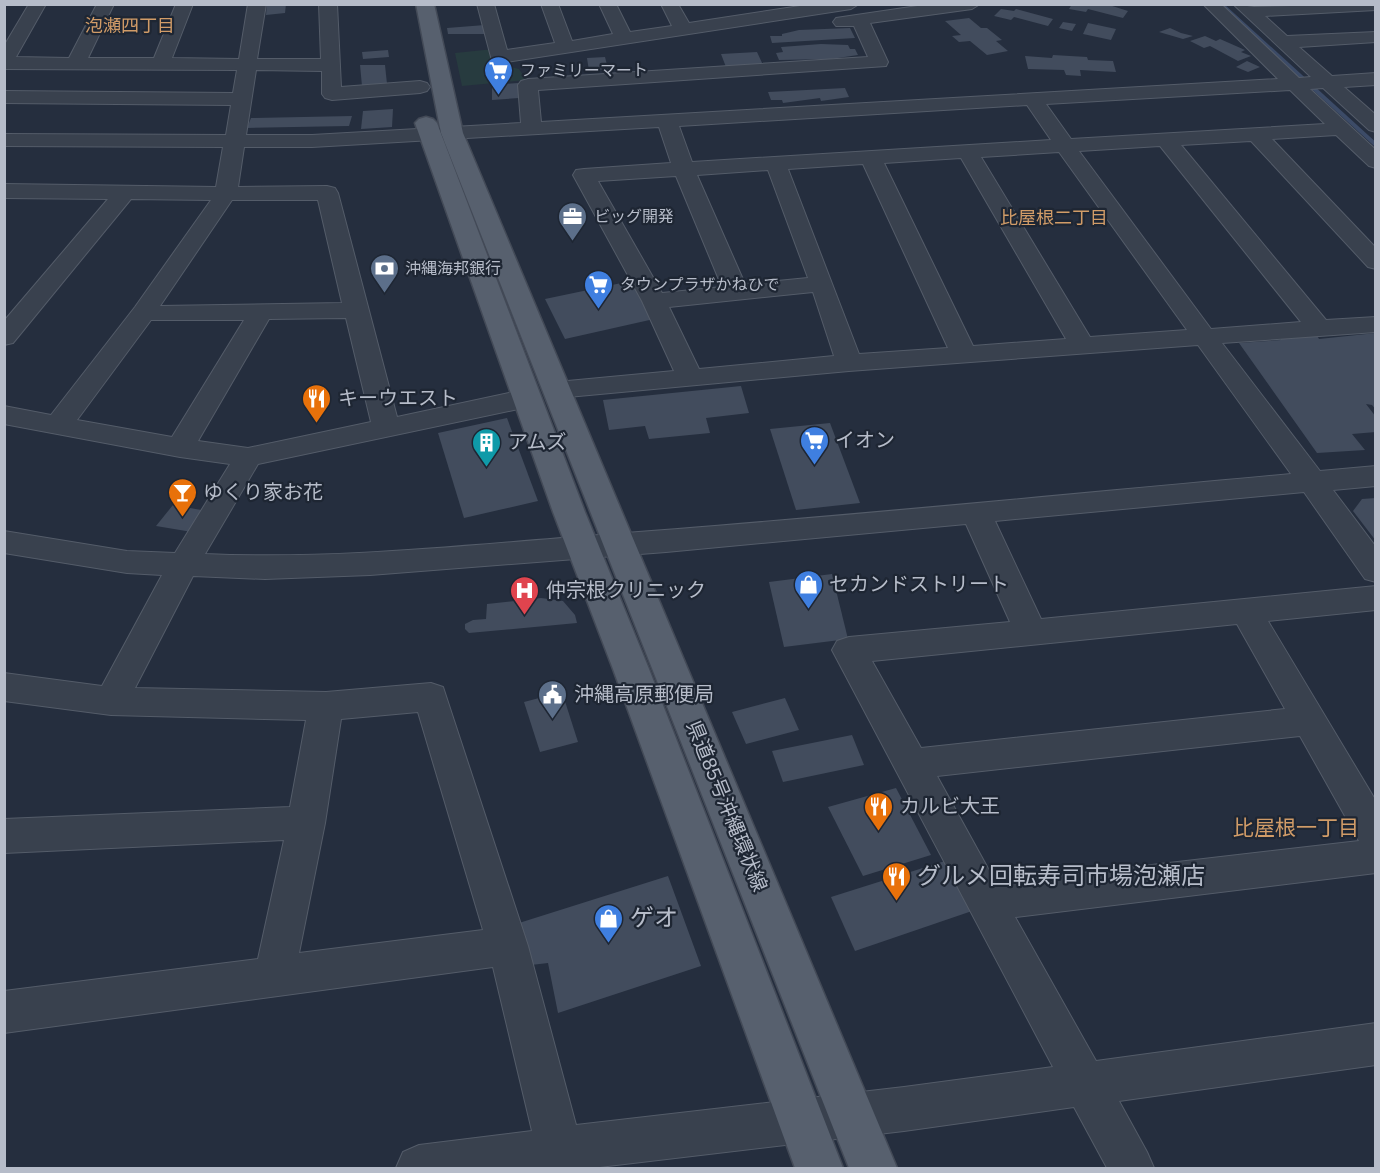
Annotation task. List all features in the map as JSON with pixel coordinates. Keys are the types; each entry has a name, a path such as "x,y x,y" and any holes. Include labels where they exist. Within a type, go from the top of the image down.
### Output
{"main road":[{"name":"県道85号沖縄環状線","path":"406,4 420,87 543,394 619,544 873,1168"},
{"name":"県道85号沖縄環状線","path":"425,4 440,133"},
{"name":"県道85号沖縄環状線","path":"543,394 584,547 819,1168"}],"street":[{"path":"38,4 4,63 331,65"},
{"path":"76,63 106,4"},
{"path":"161,64 185,4"},
{"path":"58,424 144,312 226,194 257,4"},
{"path":"328,4 332,94 420,87"},
{"path":"485,4 500,57 744,20 796,8 856,12 972,4"},
{"path":"549,4 565,47"},
{"path":"607,4 624,38"},
{"path":"669,4 683,29"},
{"path":"734,4 744,20"},
{"path":"1211,4 1309,83 1375,126"},
{"path":"1244,8 1376,5"},
{"path":"1244,8 1282,42 1341,129 1376,162"},
{"path":"531,129 528,85 879,62 856,12"},
{"path":"727,104 716,73 711,47 856,12"},
{"path":"1282,42 1376,37"},
{"path":"4,140 312,141 667,120 727,104 1032,98 1376,79"},
{"path":"4,97 240,99"},
{"path":"1032,98 1203,337 1312,481 1376,571"},
{"path":"667,120 683,168 737,293"},
{"path":"689,376 654,301 584,176 683,168 871,159 1341,129"},
{"path":"1256,134 1376,262"},
{"path":"1166,140 1319,328"},
{"path":"968,153 1082,345"},
{"path":"871,159 964,354"},
{"path":"776,164 822,284 849,363"},
{"path":"4,215 15,192 327,193 386,429"},
{"path":"4,338 125,192"},
{"path":"654,301 822,284"},
{"path":"144,312 160,315 355,310"},
{"path":"180,448 260,313"},
{"path":"4,415 180,448 248,457 543,394 689,376 1376,324"},
{"path":"111,701 183,565 248,457"},
{"path":"4,542 127,562 265,568 370,564 1376,476"},
{"path":"976,512 1031,632"},
{"path":"1131,1168 909,764 849,650 1376,598"},
{"path":"1246,612 1376,836"},
{"path":"4,687 111,701 326,706 431,697 508,946 562,1159"},
{"path":"274,978 306,823 326,706"},
{"path":"909,764 1308,721"},
{"path":"4,836 306,823"},
{"path":"986,902 1376,856"},
{"path":"4,1012 508,946"},
{"path":"419,1168 562,1159 801,1121 1376,1044"}],"green space":[{"path":"494,49 499,64 519,69 526,80 462,86 455,53"}],"building":[{"path":"267,4 286,4 285,13 266,15"},
{"path":"1072,4 1106,4 1128,11 1123,18 1088,9 1086,12 1069,9"},
{"path":"1001,9 1014,11 1016,9 1053,19 1048,26 1014,17 1011,20 994,16"},
{"path":"969,18 1002,40 996,41 1008,51 987,55 970,41 959,42 952,36 961,35 945,21"},
{"path":"1063,22 1076,24 1072,31 1059,28"},
{"path":"1088,23 1116,29 1111,40 1083,34"},
{"path":"485,25 488,34 448,34 447,28"},
{"path":"850,28 855,38 772,43 770,36 782,36 782,34 799,30"},
{"path":"1170,28 1193,36 1183,39 1159,32"},
{"path":"1205,36 1216,41 1220,39 1245,50 1241,52 1251,56 1238,61 1210,46 1204,48 1190,41"},
{"path":"821,44 848,45 850,49 855,49 858,55 831,59 779,60 776,53 783,52 781,47"},
{"path":"388,50 389,57 363,59 362,52"},
{"path":"757,52 763,65 726,67 721,54"},
{"path":"1053,55 1113,61 1116,72 1080,70 1081,76 1066,75 1064,70 1028,69 1025,56 1052,58"},
{"path":"605,57 608,69 589,71 587,58"},
{"path":"1247,61 1260,67 1248,72 1236,67"},
{"path":"360,65 385,65 387,84 362,86"},
{"path":"518,83 519,98 492,100 492,85"},
{"path":"845,88 849,97 783,103 782,100 771,100 768,92"},
{"path":"393,109 392,127 361,129 363,111"},
{"path":"352,116 349,126 247,128 251,118"},
{"name":"タウンプラザかねひで","path":"631,281 654,319 565,339 545,299"},
{"path":"1376,333 1376,410 1372,405 1366,404 1376,417 1376,432 1352,434 1365,450 1317,453 1239,343 1281,340 1280,338 1316,334 1319,339"},
{"path":"741,386 749,413 706,418 710,433 649,439 645,426 609,430 603,400"},
{"name":"アムズ","path":"507,418 538,501 464,518 438,433"},
{"name":"イオン","path":"830,423 860,503 796,510 770,429"},
{"path":"1376,498 1376,541 1353,511 1362,499"},
{"name":"ゆくり家お花","path":"173,505 207,511 192,532 156,526"},
{"name":"セカンドストリート","path":"832,574 848,639 784,647 769,582"},
{"path":"541,598 563,601 575,615 577,623 469,633 465,629 465,624 473,620 486,619 487,604"},
{"path":"562,692 578,742 540,752 524,702"},
{"path":"785,698 799,730 746,744 732,712"},
{"path":"852,735 864,765 783,782 772,751"},
{"name":"カルビ大王","path":"896,788 931,855 863,876 828,807"},
{"path":"945,861 972,911 855,951 831,897"},
{"name":"ゲオ","path":"668,876 701,966 558,1013 548,963 531,965 519,923"}],"waterway":[{"path":"1221,4 1376,145"}],"place":[{"name":"ファミリーマート","path":"499,96"},
{"name":"ビッグ開発","path":"573,242"},
{"name":"沖縄海邦銀行","path":"384,294"},
{"name":"タウンプラザかねひで","path":"599,310"},
{"name":"キーウエスト","path":"317,424"},
{"name":"イオン","path":"814,466"},
{"name":"アムズ","path":"487,468"},
{"name":"ゆくり家お花","path":"182,518"},
{"name":"セカンドストリート","path":"808,610"},
{"name":"仲宗根クリニック","path":"525,616"},
{"name":"沖縄高原郵便局","path":"553,720"},
{"name":"カルビ大王","path":"879,832"},
{"name":"グルメ回転寿司市場泡瀬店","path":"896,902"},
{"name":"ゲオ","path":"609,944"}],"district":[{"name":"泡瀬四丁目","path":"130,26"},
{"name":"比屋根二丁目","path":"1054,218"},
{"name":"比屋根一丁目","path":"1296,828"}]}
